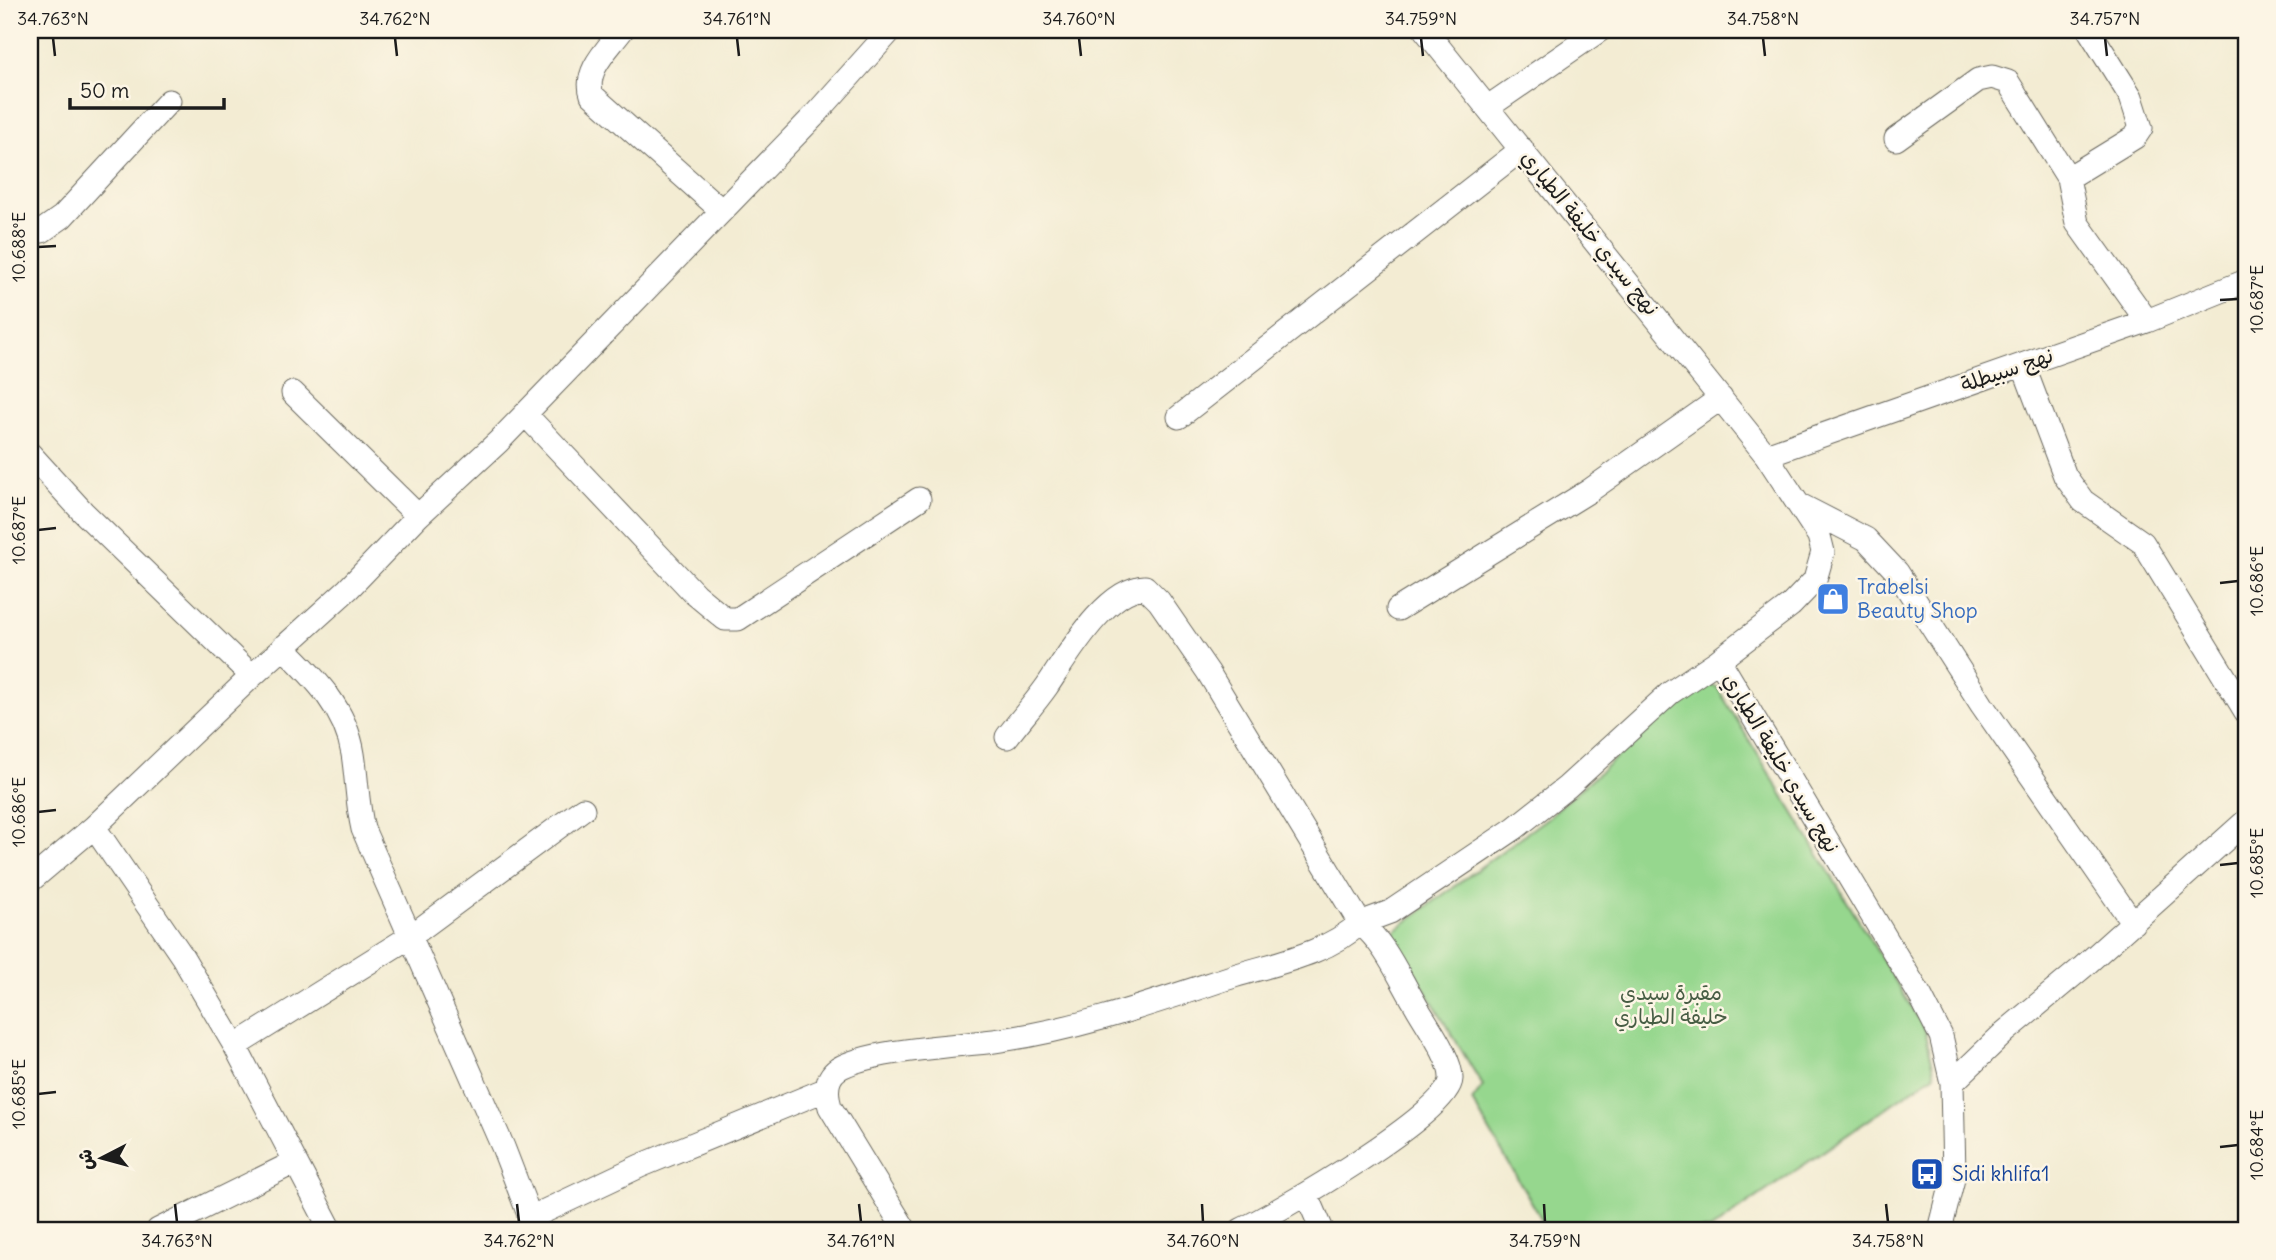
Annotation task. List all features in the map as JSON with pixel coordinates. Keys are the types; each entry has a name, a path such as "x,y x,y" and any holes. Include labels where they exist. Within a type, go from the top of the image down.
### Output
{"street":[{"path":"622,30 590,74 592,95 722,211"},
{"path":"30,881 94,827 252,676 348,589 418,516 525,414 813,117 891,30"},
{"name":"نهج سيدي خليفة الطياري","path":"1425,30 1766,455 1819,536 1823,552 1815,580 1791,605 1719,660 1921,997 1941,1036 1952,1083 1954,1175 1940,1230"},
{"path":"1488,107 1600,30"},
{"path":"2068,178 2136,137 2141,128 2131,97 2089,30"},
{"path":"1896,139 1978,80 1999,77 2008,82 2068,178 2077,223 2147,321"},
{"path":"30,233 42,231 62,217 169,102"},
{"path":"1179,417 1522,149"},
{"name":"نهج سبيطلة","path":"1766,455 2147,321 2246,281"},
{"path":"2023,365 2065,477 2083,500 2143,543 2246,712"},
{"path":"293,393 418,516"},
{"path":"1398,609 1589,491 1721,398"},
{"path":"525,414 701,600 725,619 738,618 919,499"},
{"path":"30,454 83,512 252,676"},
{"path":"1800,505 1866,539 1897,572 1982,705 2133,923"},
{"path":"1007,737 1089,625 1133,590 1145,587 1159,601 1208,672 1360,923 1384,950 1439,1046 1451,1078 1448,1092 1438,1104 1307,1195 1241,1230"},
{"path":"283,647 307,670 342,716 353,752 358,809 363,829 533,1224 640,1166 827,1089"},
{"path":"905,1230 830,1107 827,1089 830,1077 852,1064 902,1052 997,1041 1079,1025 1299,956 1349,933 1360,923 1390,912 1515,828 1567,787 1670,693 1719,660"},
{"path":"235,1046 411,936 583,809"},
{"path":"1952,1083 2005,1032 2133,923 2246,821"},
{"path":"94,827 182,956 235,1046 293,1163 331,1230"},
{"path":"158,1230 293,1163"},
{"path":"1307,1195 1322,1230"}],"green space":[{"name":"مقبرة سيدي خليفة الطياري","path":"1701,683 1717,687 1925,1030 1935,1074 1710,1230 1548,1230 1472,1101 1483,1086 1391,933 1547,818"}],"place":[{"name":"Trabelsi Beauty Shop","path":"1833,599"},
{"name":"Sidi khlifa1","path":"1927,1174"}]}
